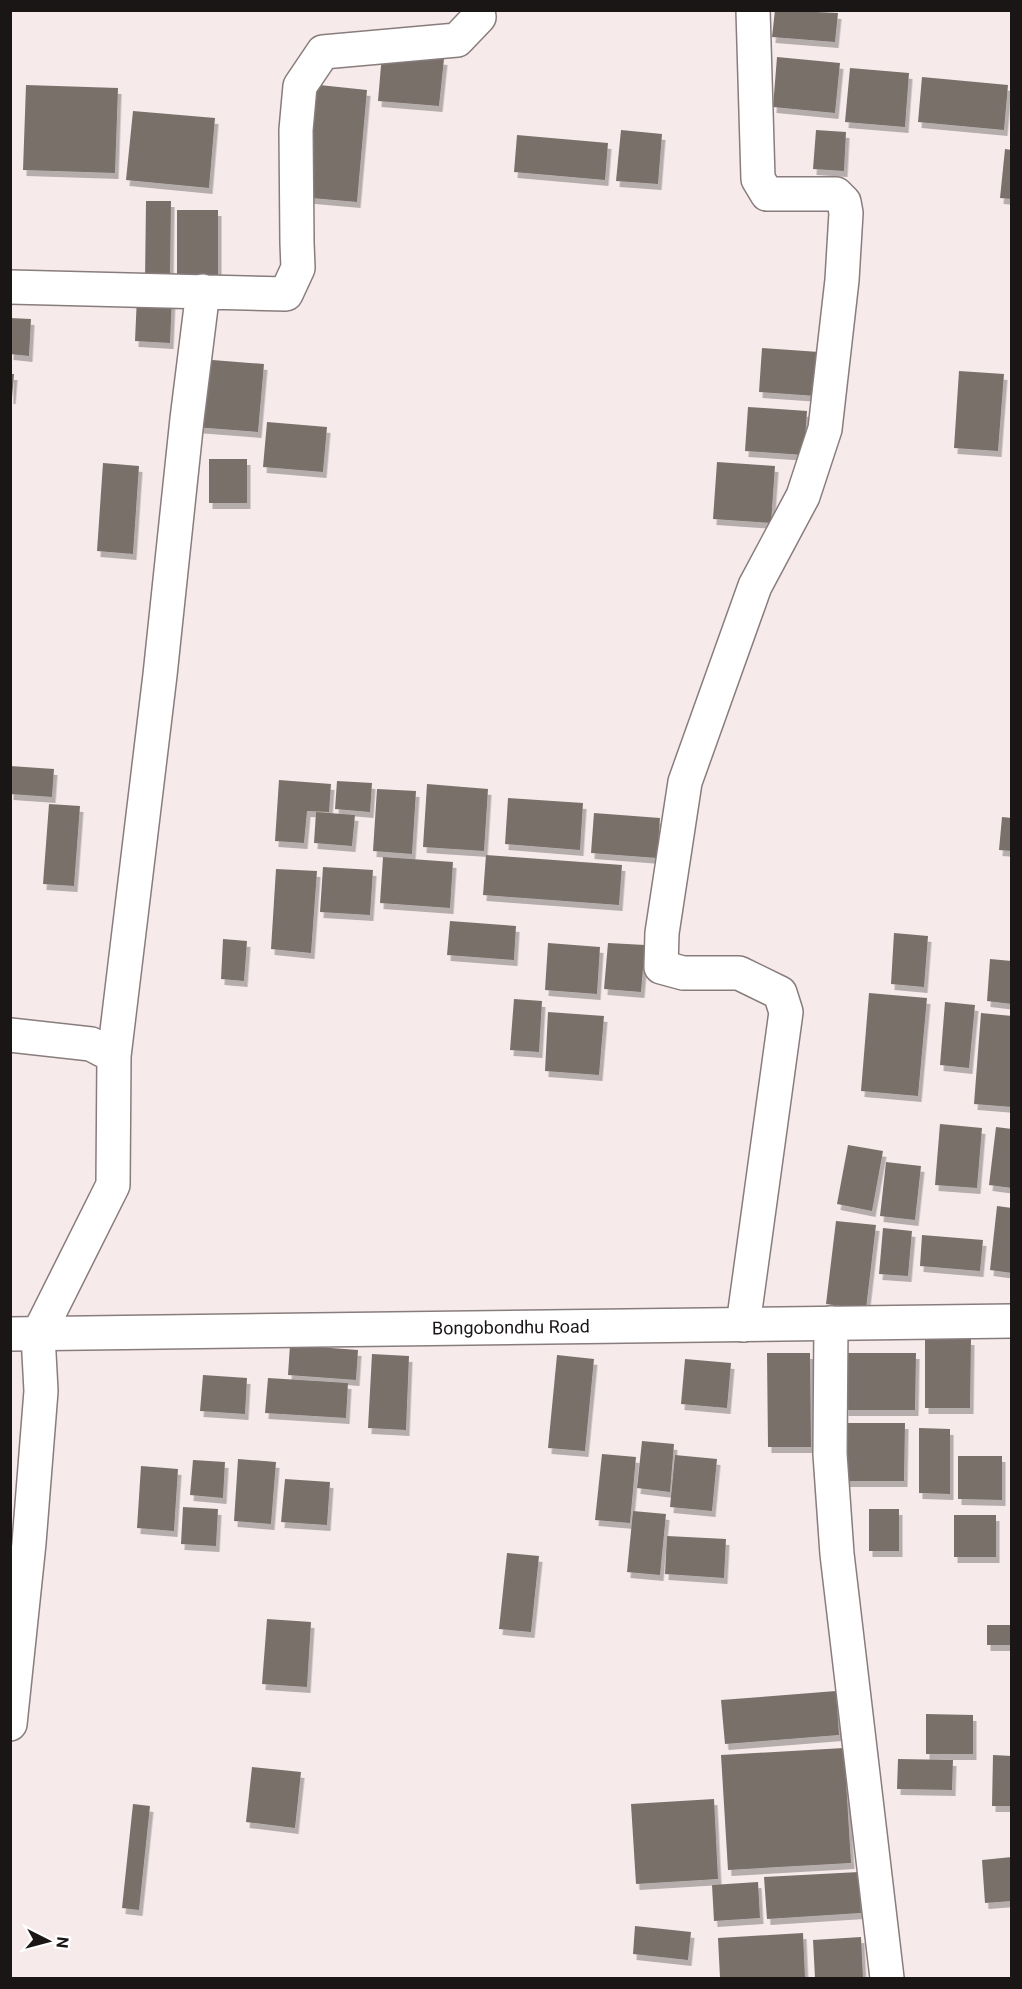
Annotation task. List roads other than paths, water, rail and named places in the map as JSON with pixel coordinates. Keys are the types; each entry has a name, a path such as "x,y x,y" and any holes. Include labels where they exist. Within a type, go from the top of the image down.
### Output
{"street":[{"path":"10,287 286,294 298,268 296,130 300,86 323,52 457,40 479,17 478,10"},
{"path":"743,1325 786,1012 780,993 739,973 683,973 661,967 662,933 685,782 755,586 802,496 825,429 842,280 846,213 844,202 836,194 767,194 758,179 753,10"},
{"path":"10,1724 29,1543 41,1391 24,1334 113,1185 114,1056 203,291"},
{"path":"10,1035 91,1044 114,1056"},
{"name":"Bongobondhu Road","path":"24,1334 1011,1321"},
{"path":"831,1323 830,1454 837,1554 887,1978"}]}
